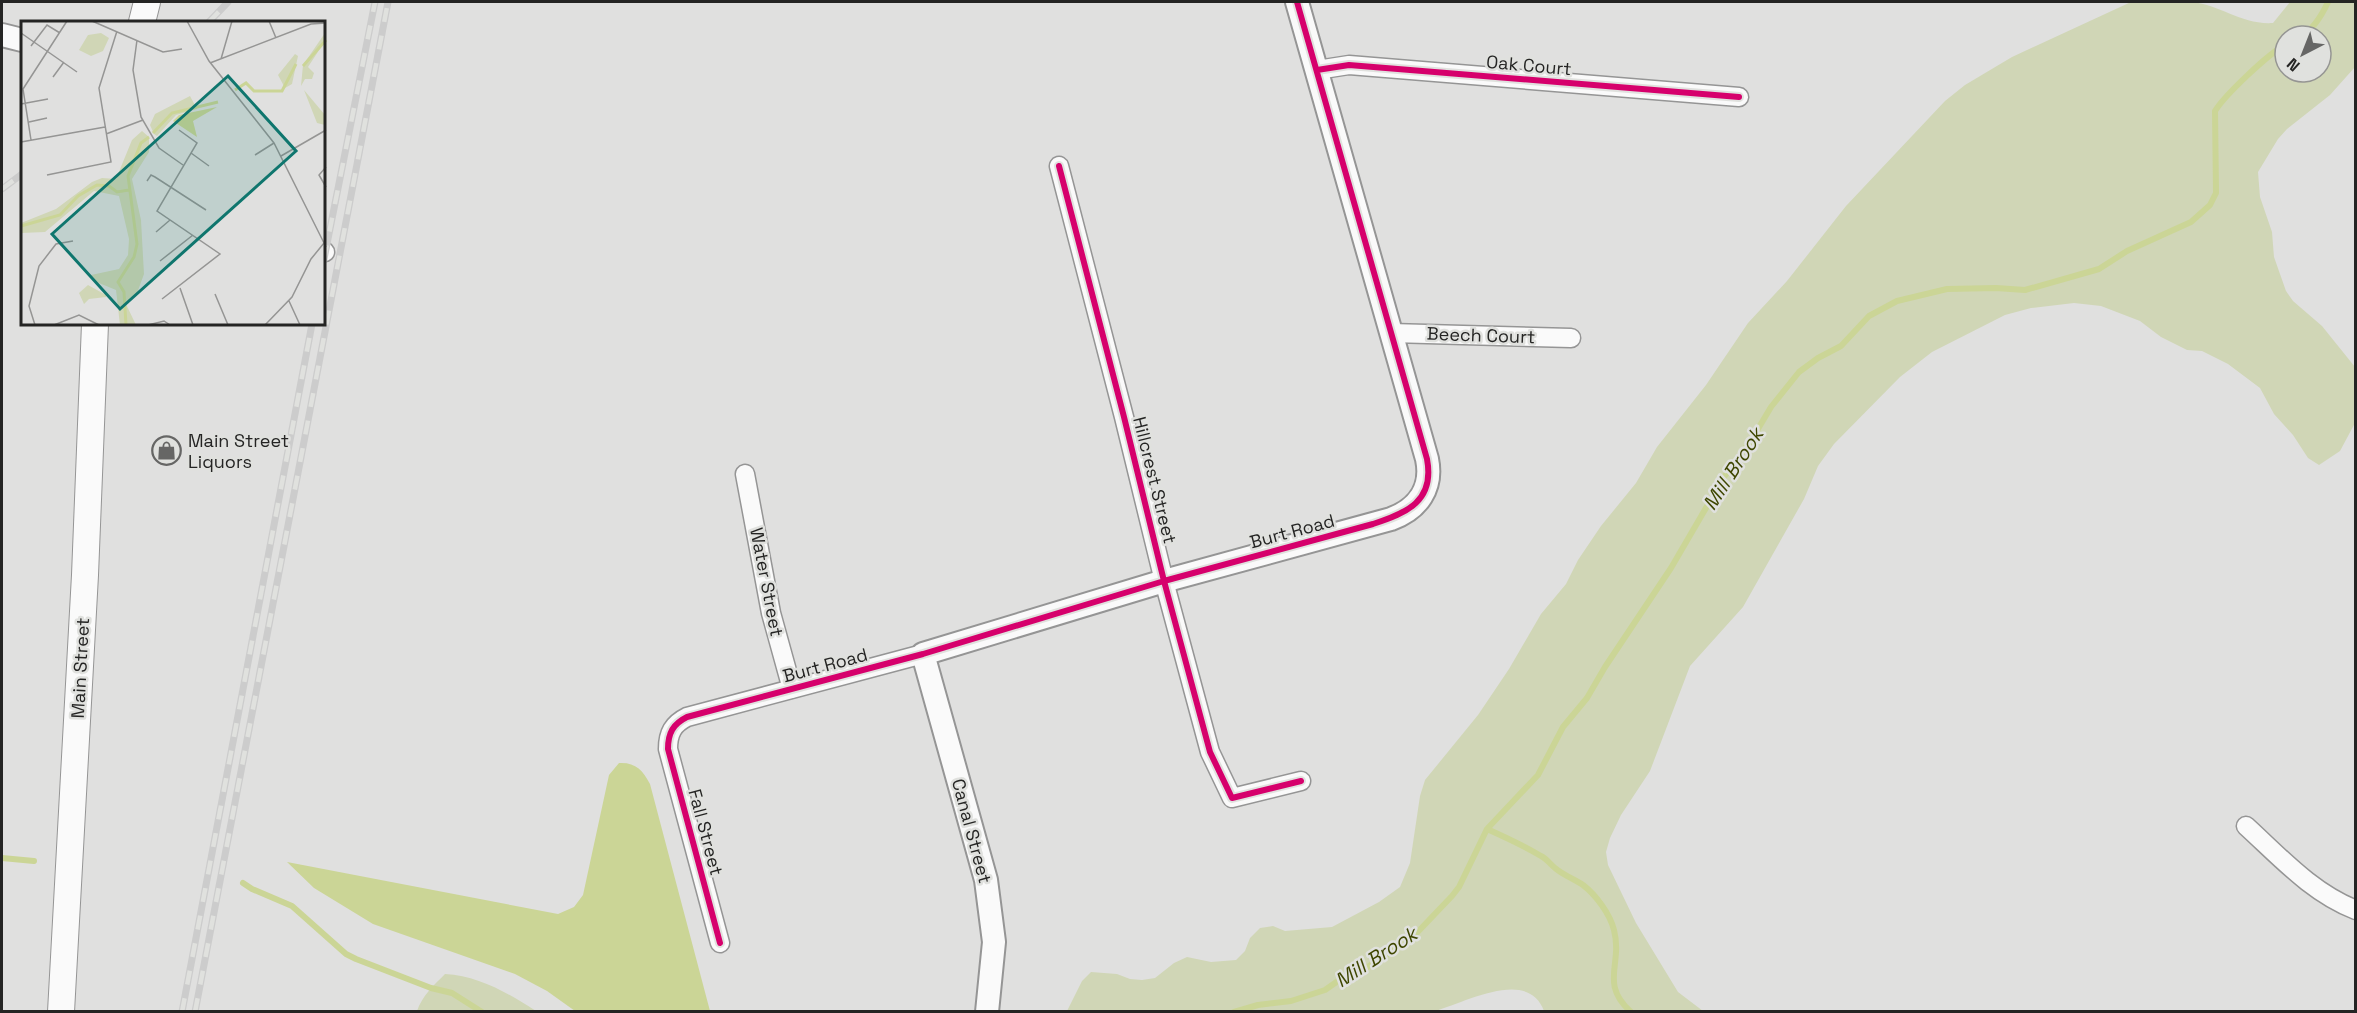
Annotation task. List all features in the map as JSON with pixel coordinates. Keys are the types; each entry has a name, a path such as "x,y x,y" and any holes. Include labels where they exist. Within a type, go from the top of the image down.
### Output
{"main road":[{"path":"142,21 147,2"},
{"name":"Main Street","path":"61,1011 85,574 95,326"}],"street":[{"name":"Burt Road","path":"672,728 678,721 687,717 923,654 1164,581 1373,524 1399,516 1417,503 1426,488 1429,470 1297,2"},
{"path":"2,35 21,40"},
{"name":"Oak Court","path":"1317,70 1345,65 1739,97"},
{"name":"Hillcrest Street","path":"1059,166 1164,581 1210,752 1232,798 1301,781"},
{"name":"Beech Court","path":"1391,333 1571,338"},
{"name":"Water Street","path":"745,474 771,613 792,689"},
{"name":"Canal Street","path":"923,654 977,843 990,902 994,942 987,1011"},
{"name":"Fall Street","path":"672,728 668,738 668,749 720,943"},
{"path":"2246,826 2307,882 2334,901 2355,910"}],"shaded area":[{"path":"2131,2 2192,2 2251,21 2273,23 2290,2 2355,2 2355,67 2330,95 2287,129 2278,139 2258,172 2260,197 2272,232 2274,257 2286,291 2293,301 2322,326 2355,367 2355,423 2340,451 2319,465 2308,458 2293,435 2274,414 2260,388 2228,364 2202,351 2187,350 2161,337 2140,321 2101,306 2074,303 2031,308 2005,315 1932,352 1900,377 1834,444 1818,466 1804,499 1743,607 1690,666 1650,771 1621,815 1610,838 1606,852 1608,865 1636,923 1678,992 1703,1011 1544,1011 1536,998 1524,991 1510,990 1478,996 1435,1011 1067,1011 1082,981 1091,972 1117,974 1130,979 1142,980 1155,978 1174,963 1187,957 1211,962 1236,960 1245,951 1250,938 1260,928 1273,926 1285,931 1332,927 1379,902 1400,887 1410,863 1420,796 1425,780 1478,715 1509,669 1541,614 1566,584 1578,560 1601,526 1636,483 1657,447 1706,385 1748,323 1787,281 1846,206 1945,101 1965,85 2012,57"},
{"path":"619,763 630,764 638,768 650,784 710,1011 575,1011 547,991 515,974 373,924 314,888 287,862 558,914 574,907 583,895 609,775"},
{"path":"445,974 458,975 481,982 504,992 536,1011 417,1011 425,996"}],"waterway":[{"name":"Mill Brook","path":"2315,24 2328,2"},
{"name":"Mill Brook","path":"1234,1012 1258,1005 1291,1001 1325,990 1345,976 1363,970 1411,939 1452,896 1459,887 1487,829 1538,775 1563,727 1587,698 1671,568 1724,477 1752,439 1771,407 1799,372 1818,358 1841,346 1869,316 1897,301 1947,289 2025,290 2099,269 2127,251 2191,222 2210,205 2216,193 2215,111 2247,75 2273,53"},
{"path":"1487,829 1543,857 1558,870 1583,885 1597,899 1606,911 1614,930 1616,992 1621,1002 1631,1012"},
{"name":"Mill Brook","path":"2,858 34,861"},
{"name":"Mill Brook","path":"243,883 292,906 346,954 431,988 452,993 482,1012"}],"railway":[{"path":"210,21 228,2"},
{"path":"326,249 375,2"},
{"path":"195,1012 388,2"},
{"path":"2,189 21,175"},
{"path":"182,1012 312,326"}],"cycle path":[{"path":"720,943 668,749 672,730 682,720 923,654 1164,581 1373,524 1407,510 1422,495 1427,485 1427,459 1297,2"},
{"path":"1317,70 1349,65 1739,97"},
{"path":"1059,166 1164,581 1210,752 1232,798 1301,781"}],"place":[{"name":"Main Street Liquors","path":"167,450"}]}
